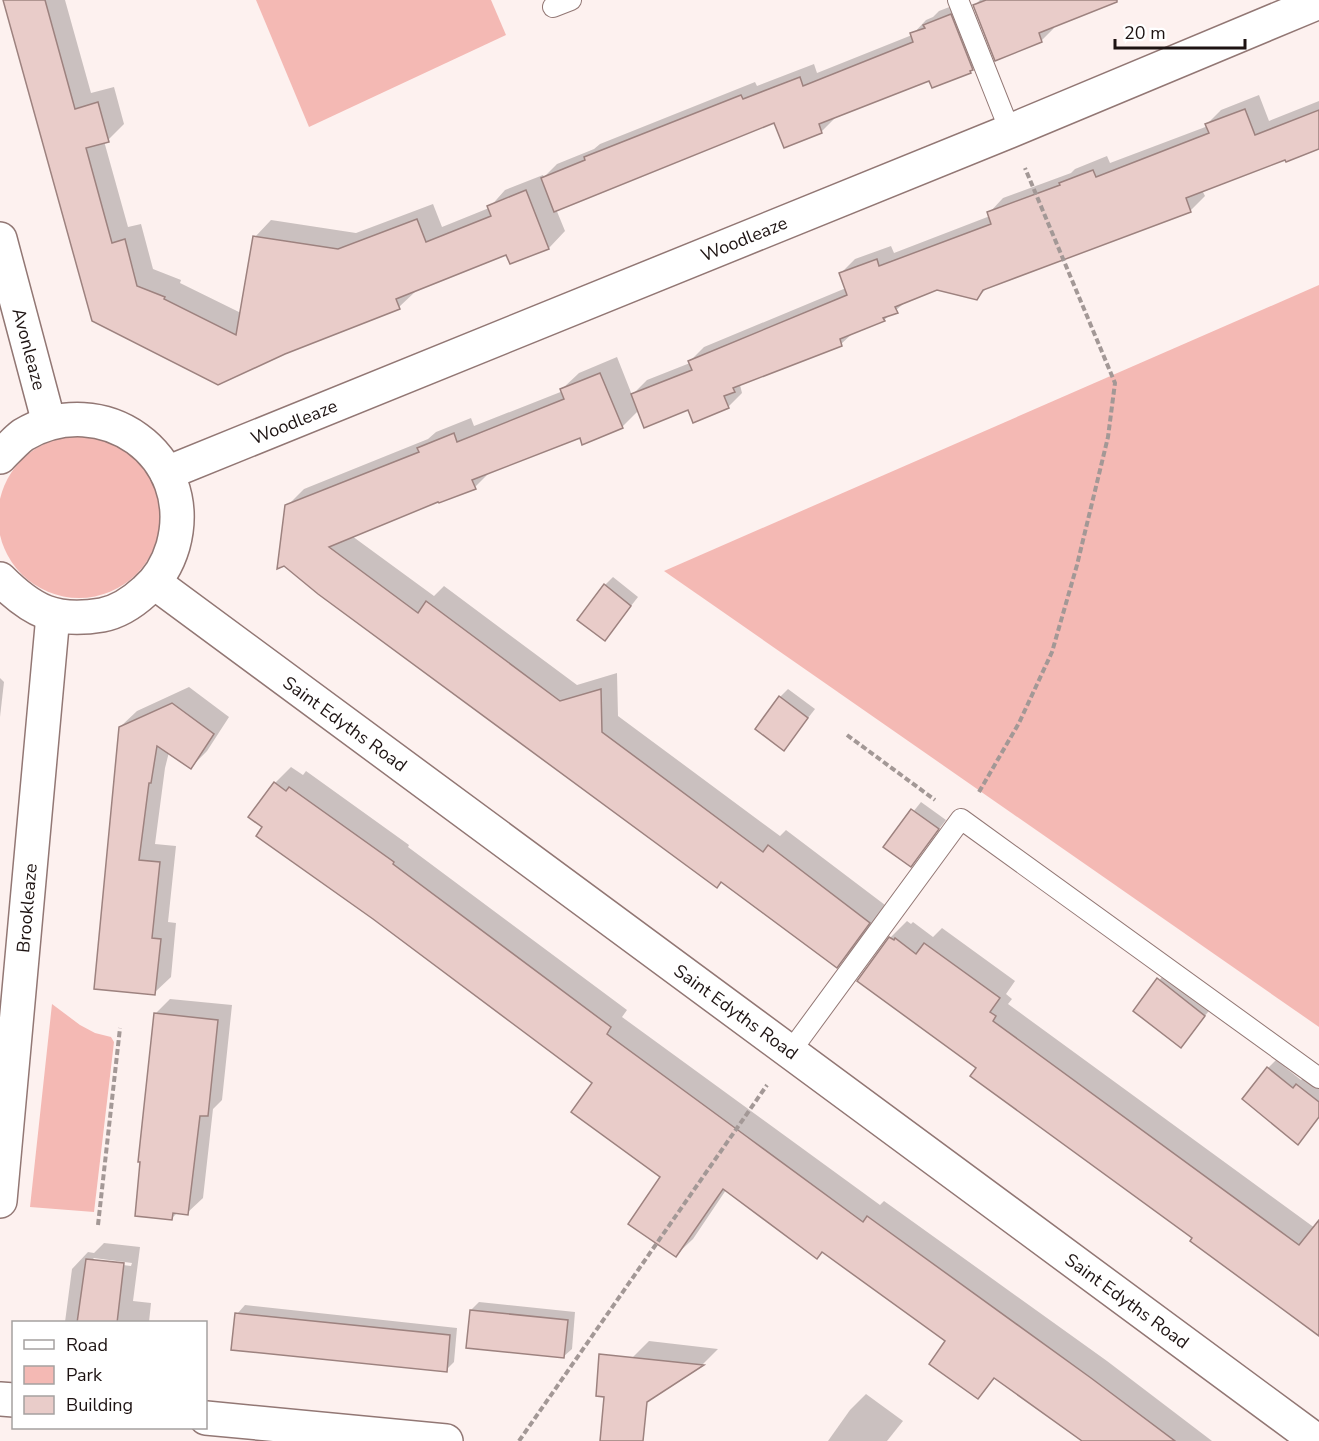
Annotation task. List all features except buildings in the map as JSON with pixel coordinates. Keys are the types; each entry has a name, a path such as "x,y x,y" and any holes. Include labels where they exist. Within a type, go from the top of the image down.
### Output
{"street":[{"name":"Woodleaze","path":"167,473 1010,131 1319,2"},
{"name":"Avonleaze","path":"0,239 49,423"},
{"path":"0,457 21,436 49,423 76,418 104,422 130,432 151,450 167,473 177,500 178,530 170,558 155,583 134,602 108,614 80,618 53,615 21,600 0,579"},
{"name":"Saint Edyths Road","path":"155,583 1314,1436"},
{"name":"Brookleaze","path":"0,1201 53,615"},
{"path":"207,1418 446,1441"}],"lane":[{"path":"958,0 1010,131"},
{"path":"790,1052 961,819 1319,1078"}],"path":[{"path":"847,735 961,819 1019,723 1052,652 1077,565 1108,437 1115,383 1010,131"},
{"path":"98,1226 120,1028"},
{"path":"519,1441 790,1052"}],"green space":[{"path":"256,0 491,0 506,35 309,127"},
{"path":"1319,285 1319,1027 664,571"},
{"path":"79,436 95,438 110,442 124,450 146,472 154,486 160,517 158,533 154,548 146,562 124,584 110,592 95,596 79,598 63,596 48,592 34,584 12,562 4,548 0,533 0,501 4,486 12,472 34,450 48,442 63,438"},
{"path":"52,1004 80,1025 95,1033 111,1037 114,1042 94,1212 30,1207"}]}
